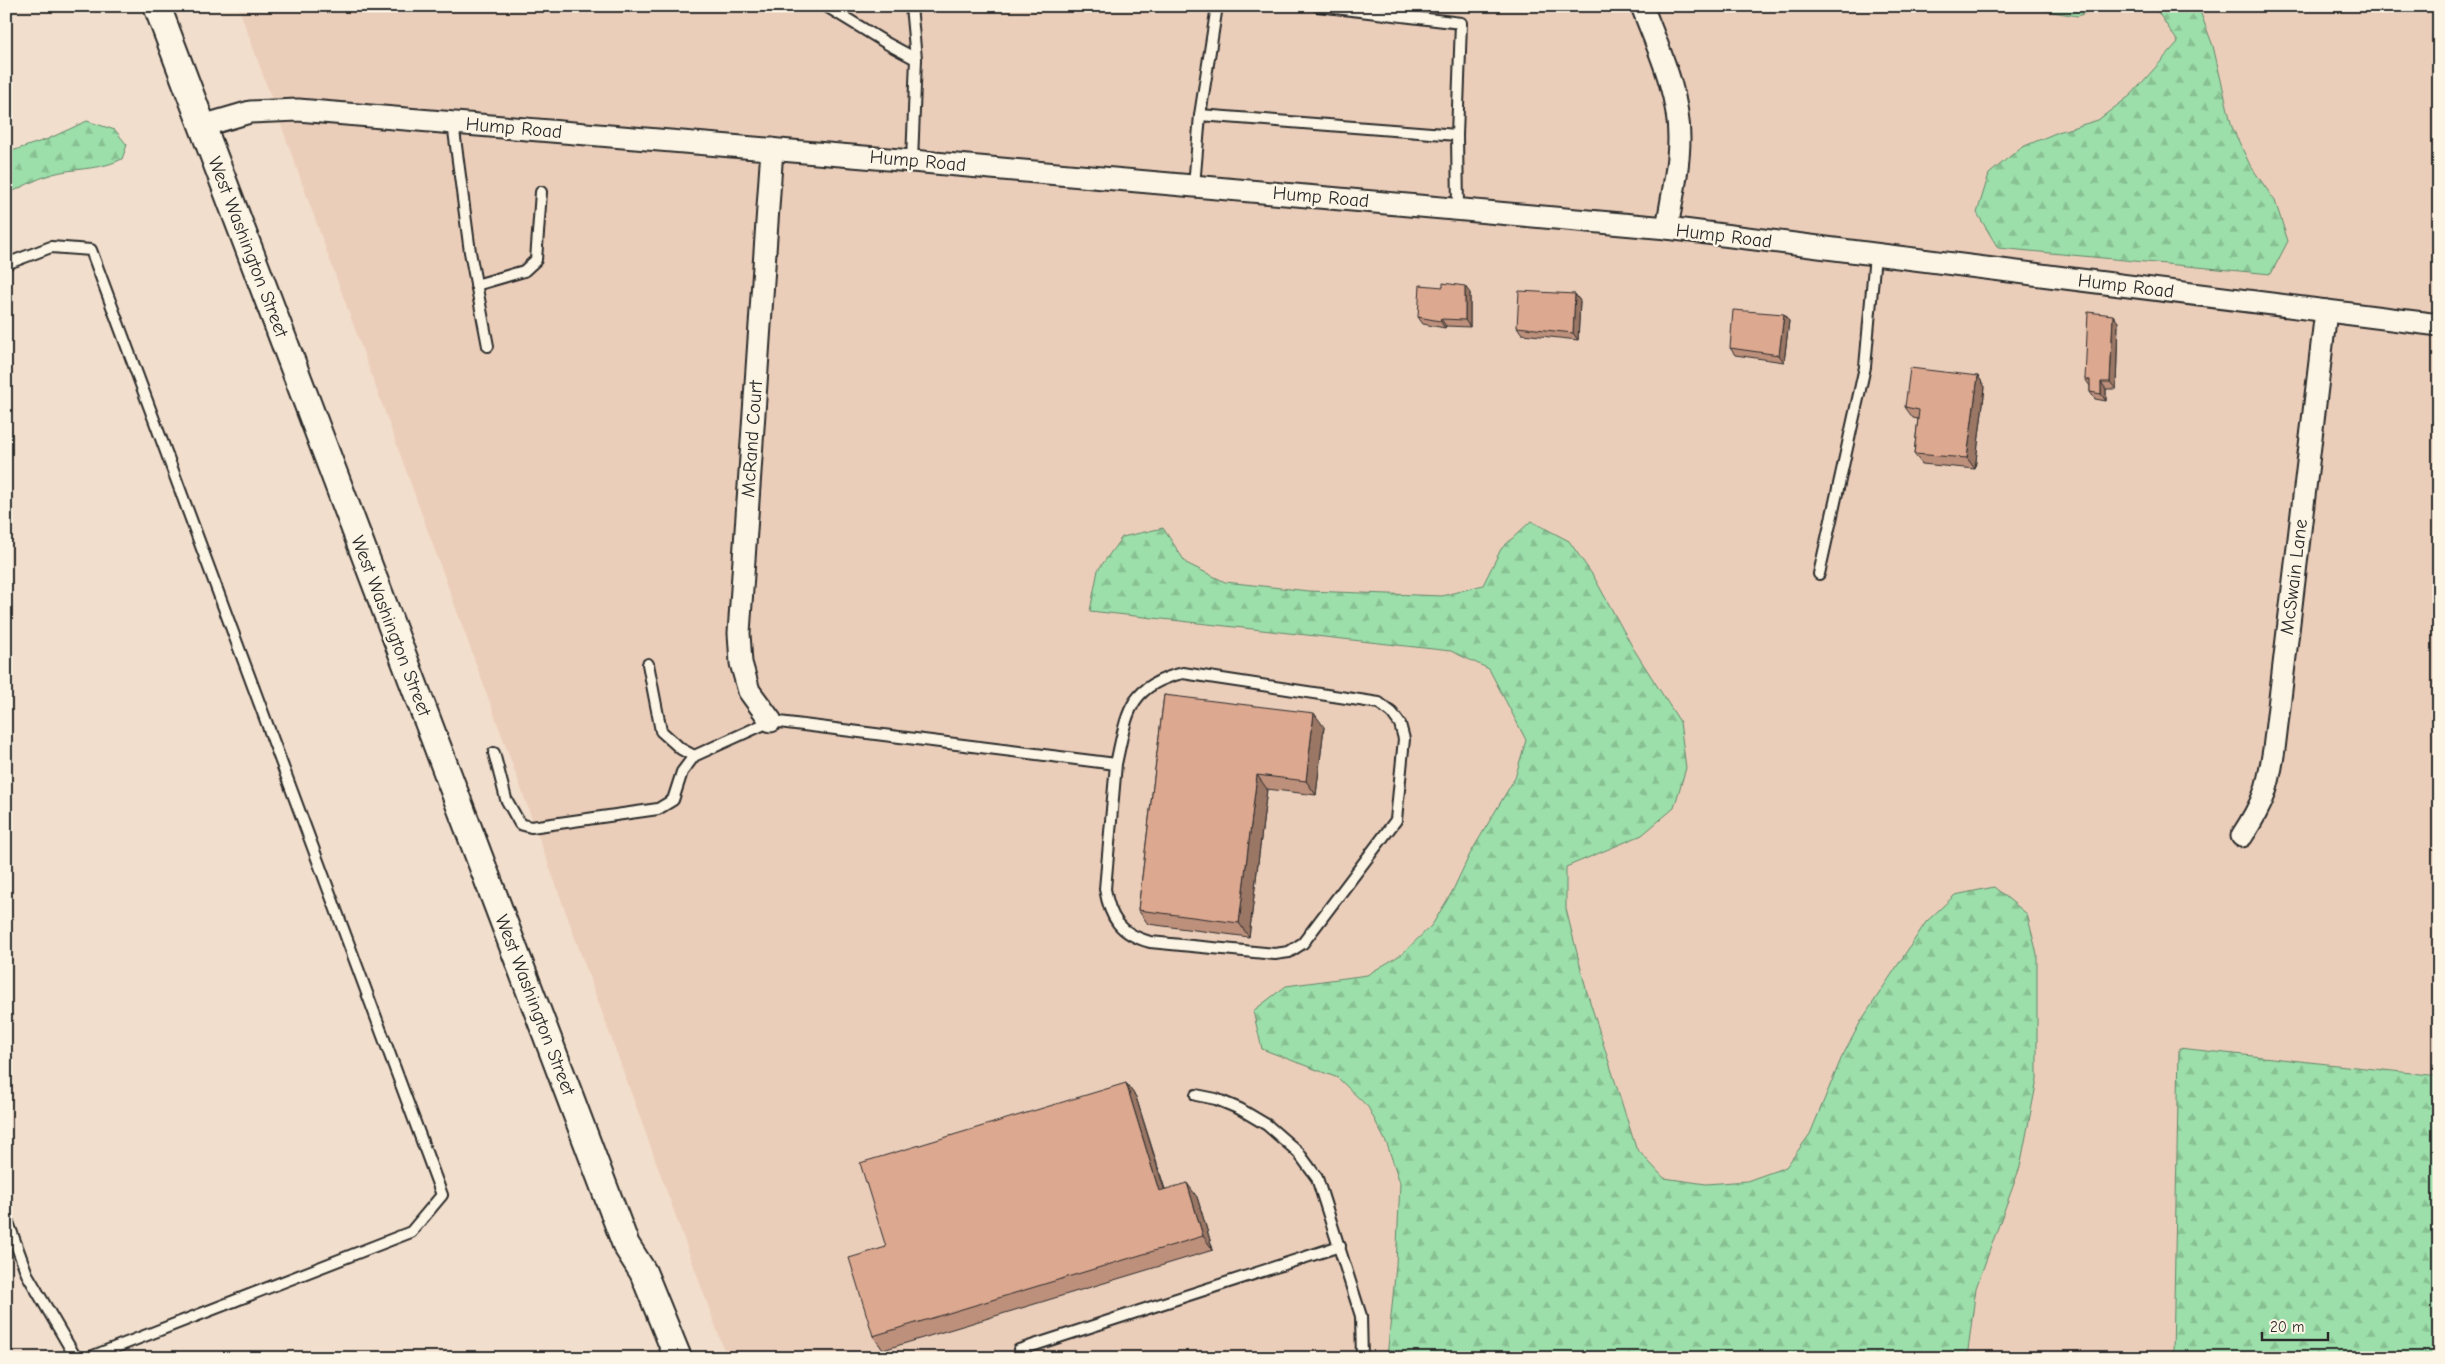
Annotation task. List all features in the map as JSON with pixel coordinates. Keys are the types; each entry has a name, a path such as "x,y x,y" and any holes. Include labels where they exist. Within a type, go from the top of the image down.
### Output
{"street":[{"name":"West Washington Street","path":"158,6 626,1246 631,1277 659,1358"},
{"path":"1642,6 1674,99 1679,136 1677,174 1666,228"},
{"name":"Hump Road","path":"202,126 250,112 298,110 912,160 1666,228 2439,325"},
{"name":"McRand Court","path":"771,721 749,691 740,663 738,633 772,149"},
{"name":"McSwain Lane","path":"2242,836 2258,811 2268,788 2273,759 2326,311"},
{"name":"West Washington Street","path":"626,1246 643,1272 678,1358"}],"lane":[{"path":"826,6 916,59"},
{"path":"911,6 916,59 912,160"},
{"path":"1194,186 1200,115 1217,6"},
{"path":"1318,6 1461,23 1457,135 1458,210"},
{"path":"1200,115 1457,135"},
{"path":"453,123 470,252 488,346"},
{"path":"476,285 524,271 536,260 541,192"},
{"path":"6,264 50,247 91,250 442,1195 411,1232 88,1358"},
{"path":"1819,574 1865,367 1875,254"},
{"path":"648,664 661,731 681,750 694,756"},
{"path":"1182,673 1379,704 1392,713 1400,724 1404,739 1396,820 1303,943 1289,952 1275,954 1150,942 1135,938 1119,925 1109,909 1106,889 1116,764 1127,714 1141,692 1162,678 1182,673"},
{"path":"494,753 506,799 520,824 531,827 658,809 673,800 682,772 694,756 771,721 1116,764"},
{"path":"1196,1095 1216,1099 1240,1109 1267,1125 1298,1152 1317,1178 1361,1316 1362,1358"},
{"path":"6,1217 28,1274 76,1358"},
{"path":"1019,1358 1019,1350 1340,1246"}],"shaded area":[{"path":"238,6 2439,6 2439,1358 727,1358"}],"green space":[{"path":"2013,6 2101,6 2078,16"},
{"path":"2145,6 2198,6 2213,46 2232,127 2250,165 2275,201 2288,241 2271,274 1998,248 1977,213 1989,174 2020,148 2058,132 2098,120 2131,95 2178,42 2156,9"},
{"path":"87,121 115,130 127,145 122,159 99,166 46,176 6,195 6,153 48,139"},
{"path":"1531,521 1569,541 1594,577 1633,648 1680,722 1686,768 1674,808 1642,835 1566,867 1566,909 1586,989 1636,1148 1664,1178 1706,1184 1747,1181 1786,1167 1810,1134 1841,1059 1861,1021 1926,922 1955,895 1994,887 2027,914 2037,954 2037,1080 2020,1167 1976,1288 1967,1358 1387,1358 1396,1265 1400,1183 1387,1144 1368,1107 1338,1078 1262,1049 1253,1011 1286,986 1367,975 1402,954 1432,925 1452,892 1470,854 1515,778 1526,740 1489,669 1451,651 1090,611 1098,570 1122,537 1163,528 1186,563 1225,582 1309,591 1442,596 1483,585 1501,549"},
{"path":"2179,1048 2439,1076 2439,1358 2159,1358 2173,1355"}],"building":[{"path":"1443,283 1465,286 1465,320 1441,319 1440,321 1418,317 1420,285 1443,287"},
{"path":"1519,291 1575,294 1573,333 1517,327"},
{"path":"1733,310 1784,314 1779,355 1730,348"},
{"path":"2088,312 2113,315 2110,382 2101,382 2101,394 2090,392 2090,380 2085,379"},
{"path":"1910,368 1978,376 1967,458 1914,454 1919,410 1905,407"},
{"path":"1164,695 1314,713 1306,781 1257,775 1239,923 1138,910"},
{"path":"1126,1083 1159,1191 1187,1183 1203,1236 873,1336 849,1258 886,1247 860,1163"}]}
